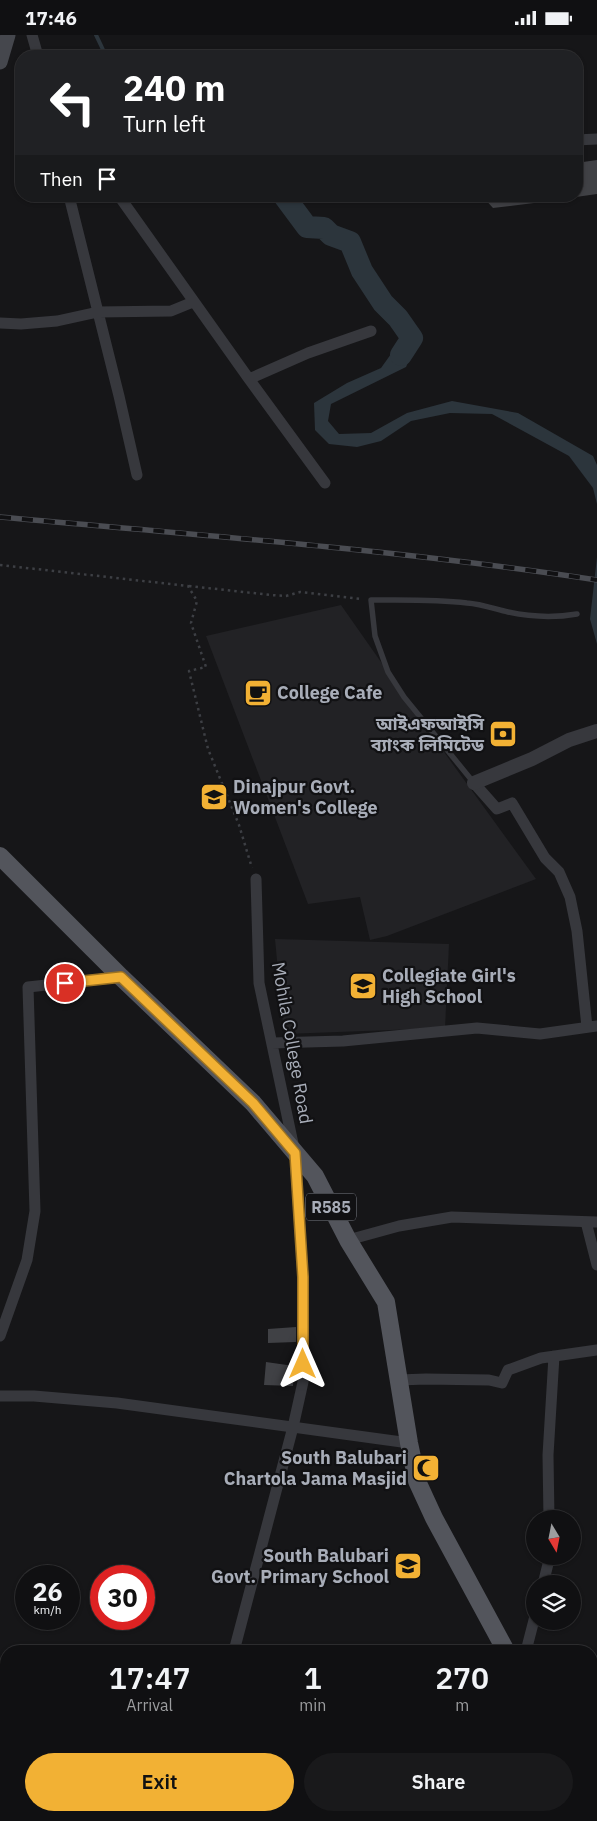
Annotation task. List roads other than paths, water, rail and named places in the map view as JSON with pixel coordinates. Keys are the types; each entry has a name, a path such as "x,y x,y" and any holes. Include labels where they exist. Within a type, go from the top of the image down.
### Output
{"main road":[{"path":"0,63 8,35"},
{"name":"R585","path":"0,856 121,977 253,1103 315,1176 348,1240 386,1302 417,1481 434,1518 503,1645"}],"street":[{"path":"32,35 36,50"},
{"path":"583,140 597,139"},
{"path":"70,202 120,395 137,475"},
{"path":"122,202 325,483"},
{"path":"0,323 21,324 57,321 98,312 171,311 193,302"},
{"path":"249,379 308,353 371,331"},
{"path":"272,1043 343,1041 477,1028 540,1034 592,1026 570,897 558,872 545,858 512,803 498,809 474,783 532,759 569,740 597,731"},
{"name":"Mohila College Road","path":"236,1645 293,1427 303,1372 303,1277 295,1153 259,983 256,879"},
{"path":"0,1336 27,1260 35,1211 28,987 121,977"},
{"path":"348,1240 399,1226 452,1217 592,1222 597,1265"},
{"path":"399,1380 489,1380 502,1383 508,1371 540,1358 597,1350"},
{"path":"549,1510 548,1455 554,1356"},
{"path":"0,1396 34,1396 117,1403 409,1443"},
{"path":"528,1645 531,1630"}],"lane":[{"path":"474,783 404,697 388,672 375,636 371,601 436,600 469,603 510,613 540,617 577,614"}],"waterway":[{"path":"96,35 103,50"},
{"path":"288,202 307,227 324,228 331,235 350,242 362,271 383,303 398,318 412,338 401,355"}],"railway":[{"path":"0,517 374,552 523,569 597,580"}],"place":[{"name":"College Cafe","path":"258,693"},
{"name":"আইএফআইসি ব্যাংক লিমিটেড","path":"503,734"},
{"name":"Dinajpur Govt. Women's College","path":"214,797"},
{"name":"Collegiate Girl's High School","path":"363,986"},
{"name":"South Balubari Chartola Jama Masjid","path":"426,1468"},
{"name":"South Balubari Govt. Primary School","path":"408,1566"}]}
